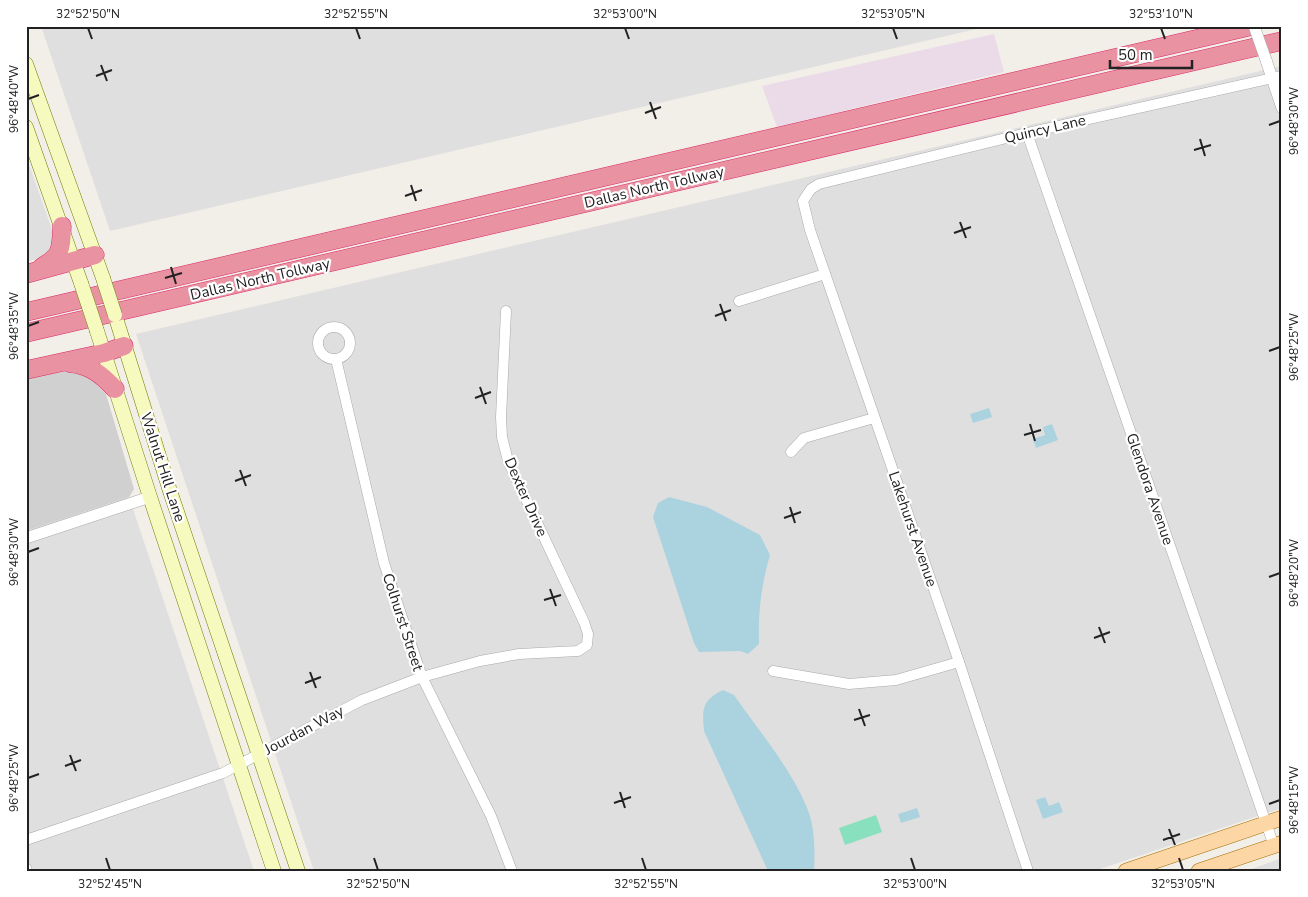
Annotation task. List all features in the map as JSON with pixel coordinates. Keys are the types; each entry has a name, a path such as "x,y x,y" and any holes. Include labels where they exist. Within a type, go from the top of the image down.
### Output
{"highway":[{"name":"Dallas North Tollway","path":"26,312 1253,26"},
{"name":"Dallas North Tollway","path":"26,333 1282,41"},
{"path":"30,273 55,259 61,248 62,226"},
{"path":"30,273 95,255"},
{"path":"26,370 104,353 124,346"},
{"path":"62,363 80,364 96,370 115,389"}],"main road":[{"name":"Walnut Hill Lane","path":"26,64 32,95 103,278 170,491 298,871"},
{"name":"Walnut Hill Lane","path":"26,127 74,261 274,871"},
{"path":"150,497 170,491"},
{"path":"1126,871 1277,822"},
{"path":"1199,871 1278,844"}],"street":[{"path":"1253,26 1266,60 1277,77 1282,108"},
{"name":"Quincy Lane","path":"811,189 820,184 1027,133 1277,77"},
{"name":"Glendora Avenue","path":"1027,133 1277,822 1278,844"},
{"name":"Lakehurst Avenue","path":"811,189 803,201 810,230 959,662 1028,871"},
{"path":"739,301 825,274"},
{"name":"Dexter Drive","path":"506,312 502,438 508,461 584,622 588,634 587,645"},
{"name":"Colhurst Street","path":"336,359 384,563 422,677 491,816 512,871"},
{"path":"791,452 804,438 874,418"},
{"path":"26,538 150,497"},
{"name":"Jourdan Way","path":"26,840 223,773 362,700 422,677 480,661 520,654 578,651 587,645"},
{"path":"773,670 849,684 896,680 959,662"}],"shaded area":[{"path":"41,26 989,26 110,231"},
{"path":"994,34 1004,72 777,127 762,86"},
{"path":"1282,66 1282,808 1094,871 314,871 136,334"},
{"path":"26,156 56,241 47,256 26,262"},
{"path":"75,370 87,375 106,394 134,489 129,497 26,531 26,378"},
{"path":"129,497 254,871 26,871 26,531"},
{"path":"1282,858 1282,871 1246,871"}],"green space":[{"path":"876,815 882,832 845,845 839,828"}],"water":[{"path":"989,408 992,417 973,423 970,414"},
{"path":"1052,424 1058,440 1036,448 1033,439 1045,435 1043,427"},
{"path":"669,497 707,507 760,535 770,555 761,599 759,644 748,654 740,651 699,652 694,643 653,517 658,503"},
{"path":"723,690 734,695 794,782 809,813 814,849 814,871 768,871 704,731 703,717 705,706 711,698"},
{"path":"1045,797 1049,806 1059,802 1063,812 1043,819 1036,800"},
{"path":"917,808 920,817 901,823 898,814"}]}
